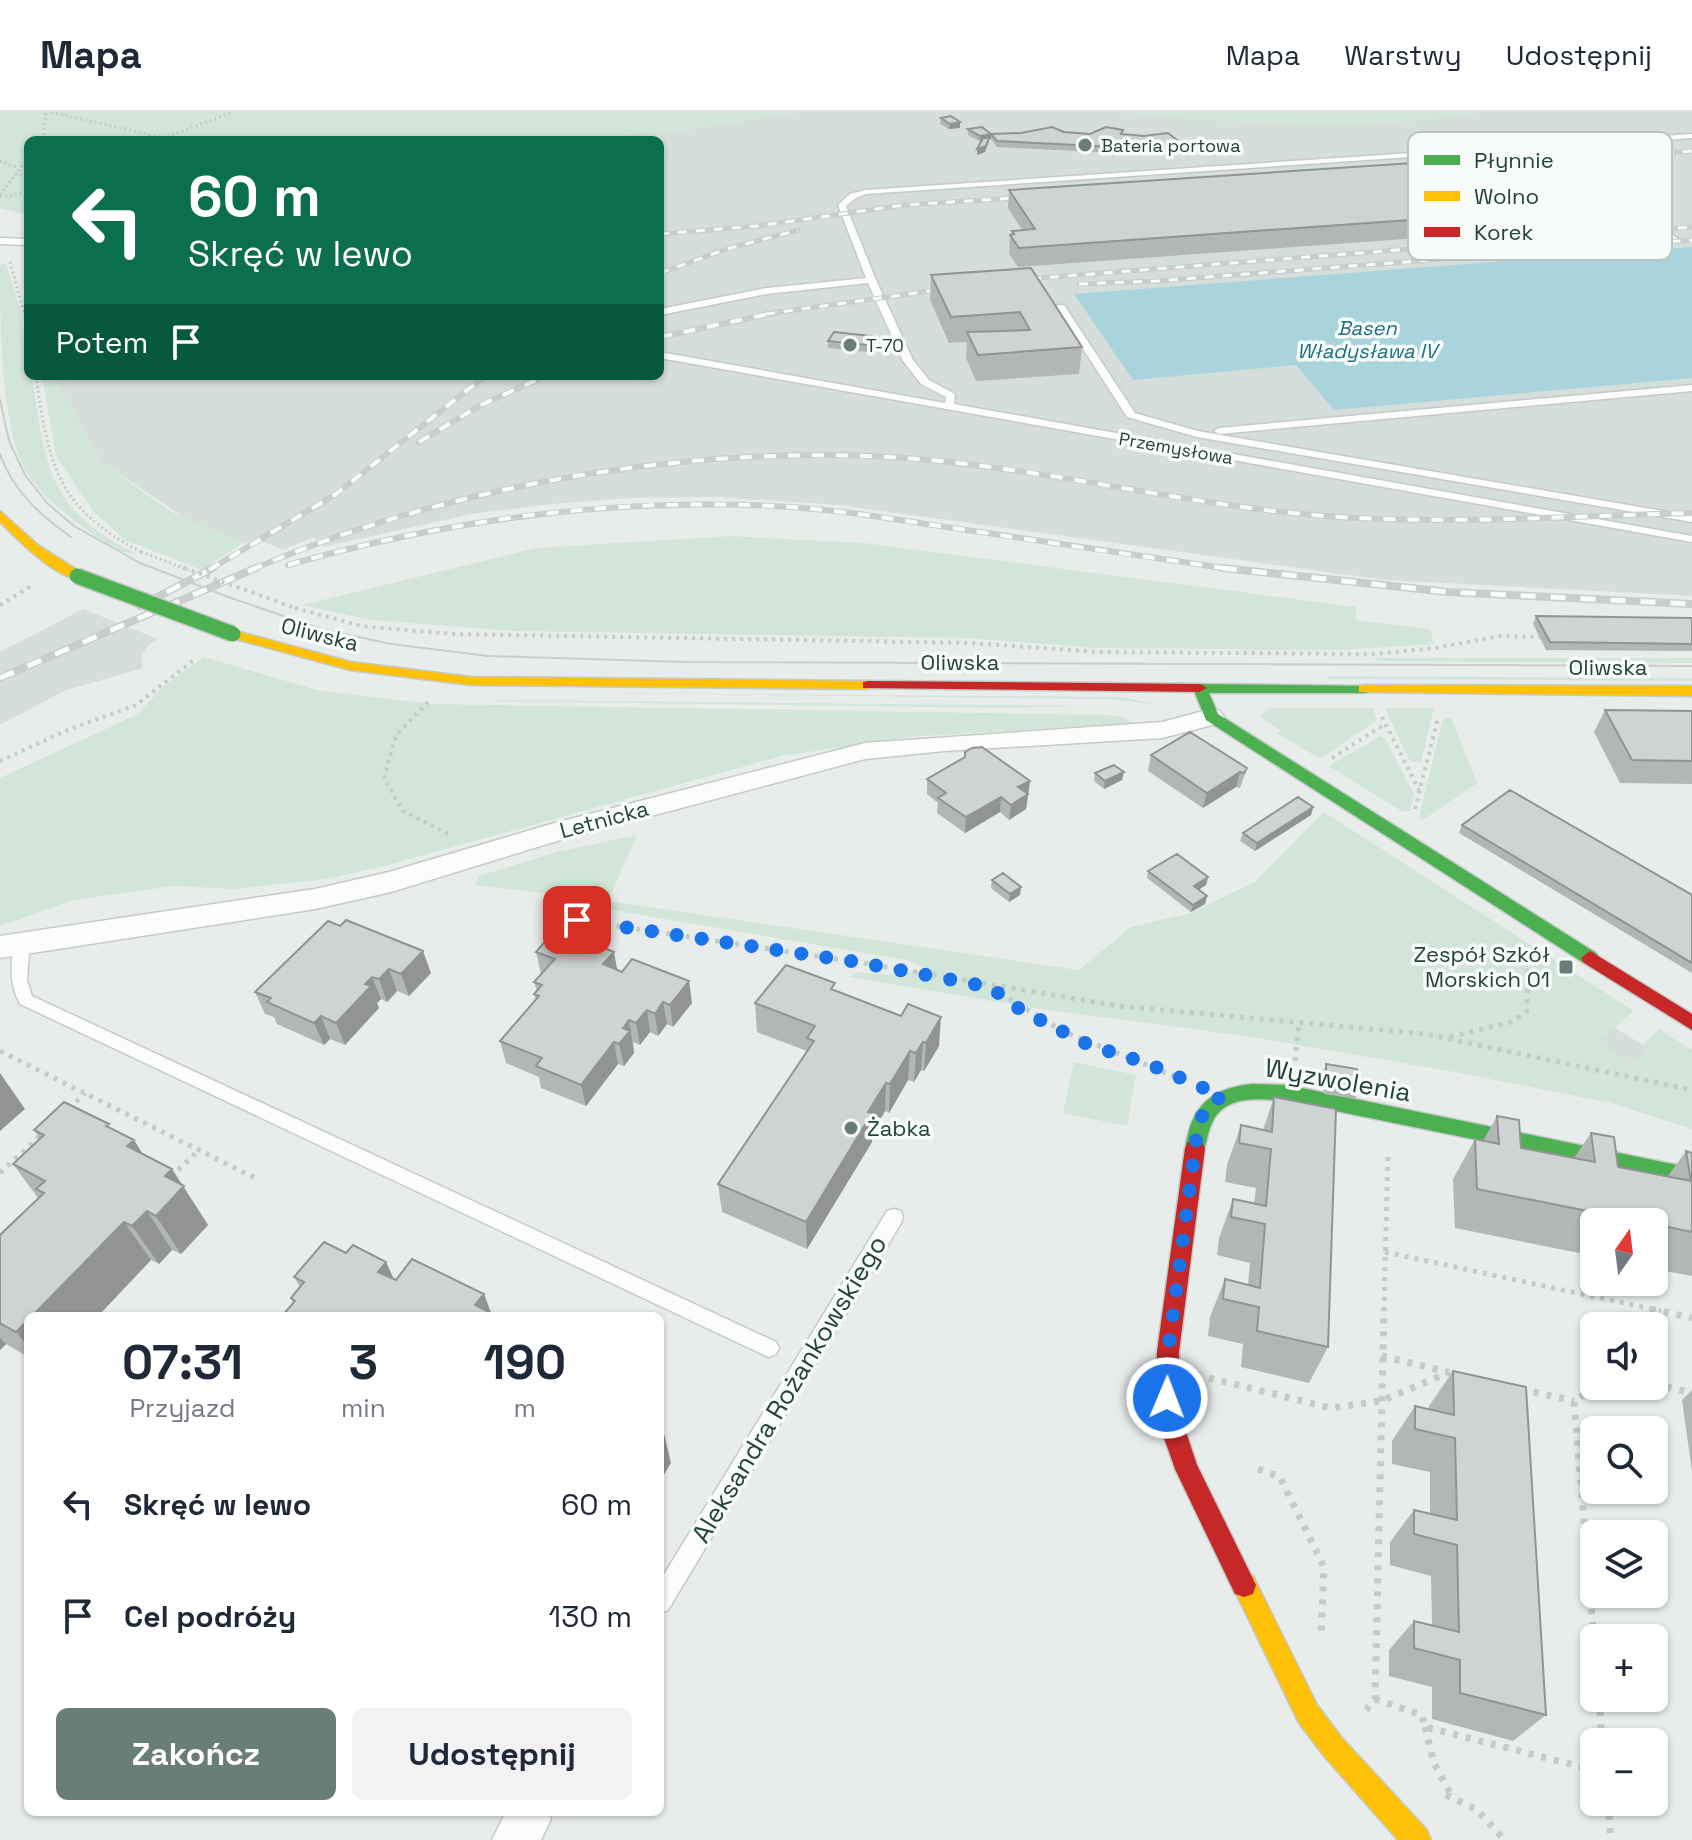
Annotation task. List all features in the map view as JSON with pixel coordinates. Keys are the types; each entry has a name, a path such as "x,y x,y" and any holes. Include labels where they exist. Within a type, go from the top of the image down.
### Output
{"street":[{"name":"Oliwska","path":"0,515 33,548 77,576 233,634 315,660 359,669 471,681 1692,691"},
{"path":"1200,688 1211,717 1692,1023"},
{"name":"Letnicka","path":"11,945 315,899 391,882 551,833 865,751 944,743 1162,730 1211,717"},
{"name":"Wyzwolenia","path":"1222,1096 1241,1091 1287,1093 1692,1176"},
{"path":"1222,1096 1206,1107 1198,1126 1168,1368 1167,1398 1174,1432 1187,1469 1308,1714 1333,1747 1417,1840"}],"lane":[{"path":"1672,138 1692,136"},
{"path":"949,406 951,396 925,382 908,361 871,280 842,205 853,196 865,192 1408,156"},
{"path":"0,241 24,242"},
{"path":"664,311 767,291 871,280"},
{"path":"1061,307 1131,415 1197,434 1692,519"},
{"name":"Przemysłowa","path":"664,356 1692,539"},
{"path":"1197,434 1692,388"},
{"path":"1186,450 1197,434"},
{"path":"11,945 20,991 26,1000 769,1348"},
{"name":"Aleksandra Rożankowskiego","path":"664,1595 894,1217"}],"path":[{"path":"44,136 48,112 155,136"},
{"path":"169,136 233,112"},
{"path":"0,161 19,168"},
{"path":"0,196 24,162"},
{"path":"15,174 24,176"},
{"path":"0,196 24,192"},
{"path":"5,255 16,278 24,311"},
{"path":"37,380 50,457 67,492 116,539 141,552 295,608 361,626 452,634 970,643 1100,652 1374,654 1436,648 1499,636 1558,637"},
{"path":"0,605 30,587"},
{"path":"0,761 70,729 136,705 200,655"},
{"path":"430,698 424,712 404,723 389,750 384,778 403,811 458,840 472,857"},
{"path":"1414,814 1441,705"},
{"path":"1381,714 1420,792"},
{"path":"1329,760 1385,724"},
{"path":"577,920 857,962 990,987 1118,1006 1342,1025 1445,1038 1692,1090"},
{"path":"1445,1038 1511,1022 1527,1011 1528,971 1536,957"},
{"path":"990,987 1021,1010 1089,1045 1146,1063 1222,1096"},
{"path":"0,1059 3,1052 255,1178"},
{"path":"64,1113 85,1093"},
{"path":"1389,1114 1373,1702 1422,1715 1429,1757 1453,1798"},
{"path":"0,1173 43,1133"},
{"path":"166,1182 199,1150"},
{"path":"1385,1252 1692,1318"},
{"path":"1382,1356 1466,1376"},
{"path":"1168,1368 1331,1408 1381,1401 1450,1372"},
{"path":"1512,1387 1574,1401 1580,1397"},
{"path":"1668,1387 1692,1393"},
{"path":"1574,1401 1593,1624"},
{"path":"1258,1469 1280,1477 1324,1567 1320,1641"},
{"path":"1425,1727 1580,1766"},
{"path":"1440,1791 1477,1810 1505,1840"},
{"path":"1609,1816 1611,1840"}],"shaded area":[{"path":"796,112 1692,112 1692,596 1385,580 838,505 714,497 632,498 552,504 471,514 324,547 314,537 283,550 255,538 246,544 191,522 100,461 56,380 664,380 664,136 621,136 683,130"},
{"path":"83,609 158,639 141,656 143,668 64,691 0,725 0,652"},
{"path":"1614,1027 1649,1049 1631,1065 1596,1042"}],"green space":[{"path":"0,112 796,112 683,130 621,136 24,136 24,214 0,208"},
{"path":"1117,112 1483,112 1437,119 1345,125 1254,123"},
{"path":"6,264 21,311 24,380 33,380 42,436 56,482 68,502 85,520 137,554 109,545 61,510 29,476 19,457 12,432 4,374 0,265"},
{"path":"43,380 56,380 100,461 170,511 243,543 202,570 125,540 93,511 56,456"},
{"path":"731,536 864,543 1356,607 1356,620 1430,629 1434,644 1340,650 1097,648 965,638 514,631 372,620 302,605 537,548"},
{"path":"204,657 317,690 431,704 1110,715 1124,717 1132,723 909,737 782,756 388,865 327,879 233,889 174,886 74,900 0,926 0,778 136,715 166,684"},
{"path":"1376,658 1692,658 1692,663 1377,661"},
{"path":"1326,676 1692,678 1692,681 1328,679"},
{"path":"495,692 1122,697 1159,705 1111,699"},
{"path":"492,701 1087,706 1003,708"},
{"path":"1269,708 1373,708 1377,720 1320,759 1277,733 1280,730 1260,717"},
{"path":"1385,708 1434,708 1421,762 1412,762 1408,758"},
{"path":"1443,718 1451,718 1477,783 1423,820 1419,817"},
{"path":"1380,736 1386,740 1414,794 1410,811 1403,812 1329,766"},
{"path":"1324,812 1634,1011 1597,1042 1631,1065 1648,1050 1642,1045 1659,1029 1692,1050 1692,1129 1611,1103 1449,1071 1245,1036 1033,1008 849,977 860,972 896,975 927,969 907,960 583,905 576,897 475,885 479,876 557,852 637,835 608,901 1079,970 1131,927 1191,913 1256,881"},
{"path":"1074,1062 1136,1075 1127,1126 1063,1113"}],"water":[{"name":"Basen Władysława IV","path":"1692,247 1692,378 1334,410 1296,365 1133,380 1074,294 1521,260 1672,260 1672,249"}],"building":[{"path":"951,116 960,122 950,124 941,118"},
{"path":"982,127 991,134 980,136 968,129"},
{"path":"1052,127 1064,132 1090,134 1106,127 1123,130 1121,134 1144,136 1168,133 1177,140 1176,150 997,141 991,134 1021,133"},
{"path":"983,138 989,138 986,146 977,149"},
{"path":"1408,163 1408,220 1019,248 1010,235 1014,234 1012,231 1035,229 1009,190"},
{"path":"1031,268 1082,347 978,355 967,332 1030,330 1020,312 951,317 931,275"},
{"path":"834,332 872,336 867,345 828,341"},
{"path":"1536,616 1692,618 1692,644 1550,642"},
{"path":"1605,710 1692,711 1692,761 1632,760"},
{"path":"1190,732 1247,768 1244,773 1240,772 1207,793 1151,755"},
{"path":"982,747 1030,781 1018,787 1028,794 1011,805 1001,797 966,817 938,798 946,793 927,779 965,757 965,752"},
{"path":"1114,765 1124,772 1105,781 1095,773"},
{"path":"1510,790 1692,895 1692,963 1462,825"},
{"path":"1298,797 1313,807 1257,843 1243,833"},
{"path":"1177,854 1208,877 1194,886 1207,896 1193,905 1148,871"},
{"path":"1003,873 1021,887 1010,894 992,880"},
{"path":"346,920 423,951 401,974 389,969 379,979 372,977 365,984 371,986 336,1023 321,1016 314,1023 267,1002 271,998 255,992 328,921 340,926"},
{"path":"556,929 614,952 603,964 622,972 632,959 689,981 670,1005 663,1002 655,1014 647,1010 636,1023 629,1020 623,1028 630,1031 619,1044 614,1042 581,1085 536,1066 542,1058 500,1041 539,996 534,994 542,985 534,982 555,959 536,952"},
{"path":"786,965 835,983 831,989 901,1016 908,1004 941,1017 926,1043 923,1042 916,1053 910,1051 890,1084 886,1083 868,1112 872,1113 806,1222 718,1184 814,1041 807,1038 815,1026 755,1003"},
{"path":"1326,1064 1357,1069 1358,1092 1327,1087"},
{"path":"1274,1097 1336,1109 1328,1347 1257,1331 1259,1307 1223,1299 1225,1279 1260,1288 1265,1224 1231,1217 1233,1199 1266,1206 1271,1149 1239,1143 1241,1125 1272,1132"},
{"path":"64,1102 134,1140 127,1146 172,1169 165,1176 184,1186 156,1216 147,1211 132,1226 124,1222 36,1312 24,1312 24,1324 16,1332 0,1323 0,1235 44,1193 36,1189 45,1181 13,1164 44,1135 34,1130"},
{"path":"1497,1116 1519,1120 1521,1148 1595,1162 1591,1133 1614,1137 1618,1167 1691,1181 1686,1151 1692,1153 1692,1232 1668,1227 1668,1208 1580,1209 1477,1189 1475,1139 1499,1144"},
{"path":"324,1242 346,1253 353,1245 386,1262 378,1272 396,1280 412,1259 484,1294 475,1305 489,1312 285,1312 295,1301 291,1298 304,1282 294,1277"},
{"path":"1453,1371 1526,1387 1546,1715 1460,1693 1460,1660 1414,1648 1414,1621 1459,1632 1457,1545 1414,1534 1414,1510 1457,1520 1455,1438 1415,1429 1415,1406 1454,1415"}],"tram line":[{"path":"0,400 9,441 25,475 47,503 74,526 140,563 231,598 322,629 391,644 488,656 684,662 1692,666"},
{"path":"0,454 20,491 71,537"}],"railway":[{"path":"1672,152 1692,151"},
{"path":"664,234 757,226 905,205 1030,197"},
{"path":"1672,229 1692,227"},
{"path":"664,272 727,249 798,230"},
{"path":"1672,242 1692,240"},
{"path":"1014,280 1408,249"},
{"path":"1079,284 1431,260"},
{"path":"774,313 951,288"},
{"path":"774,313 778,312"},
{"path":"664,336 774,313"},
{"path":"766,314 774,313"},
{"path":"209,570 336,494 480,380"},
{"path":"419,442 481,405 536,380"},
{"path":"255,569 414,512 501,491 589,474 678,462 767,456 855,456 940,461 1229,505 1371,519 1463,520 1692,513"},
{"path":"288,565 468,524 589,509 712,504 847,513 1227,569"},
{"path":"140,606 213,568"},
{"path":"1222,568 1227,569"},
{"path":"0,678 255,569"},
{"path":"1227,569 1448,592 1692,604"},
{"path":"1227,569 1237,570"}],"traffic: fast":[{"path":"77,576 233,634"},
{"path":"1364,689 1200,688 1211,717 1590,958"},
{"path":"1195,1148 1206,1114 1225,1097 1252,1092 1287,1093 1692,1176"}],"traffic: slow":[{"path":"0,515 33,548 77,576"},
{"path":"233,634 350,666 471,681 868,685"},
{"path":"1364,689 1692,691"},
{"path":"1244,1585 1308,1714 1333,1747 1417,1840"}],"traffic: jam":[{"path":"868,685 1200,688"},
{"path":"1590,958 1692,1023"},
{"path":"1195,1148 1168,1352 1167,1398 1174,1432 1187,1469 1244,1585"}],"place":[{"name":"Bateria portowa","path":"1085,145"},
{"name":"T-70","path":"850,345"},
{"name":"Zespół Szkół Morskich 01","path":"1566,967"},
{"name":"Żabka","path":"851,1128"}],"route":[{"path":"577,920 857,962 990,987 1021,1010 1089,1045 1146,1063 1222,1096 1206,1107 1198,1126 1168,1352 1167,1398"}]}
